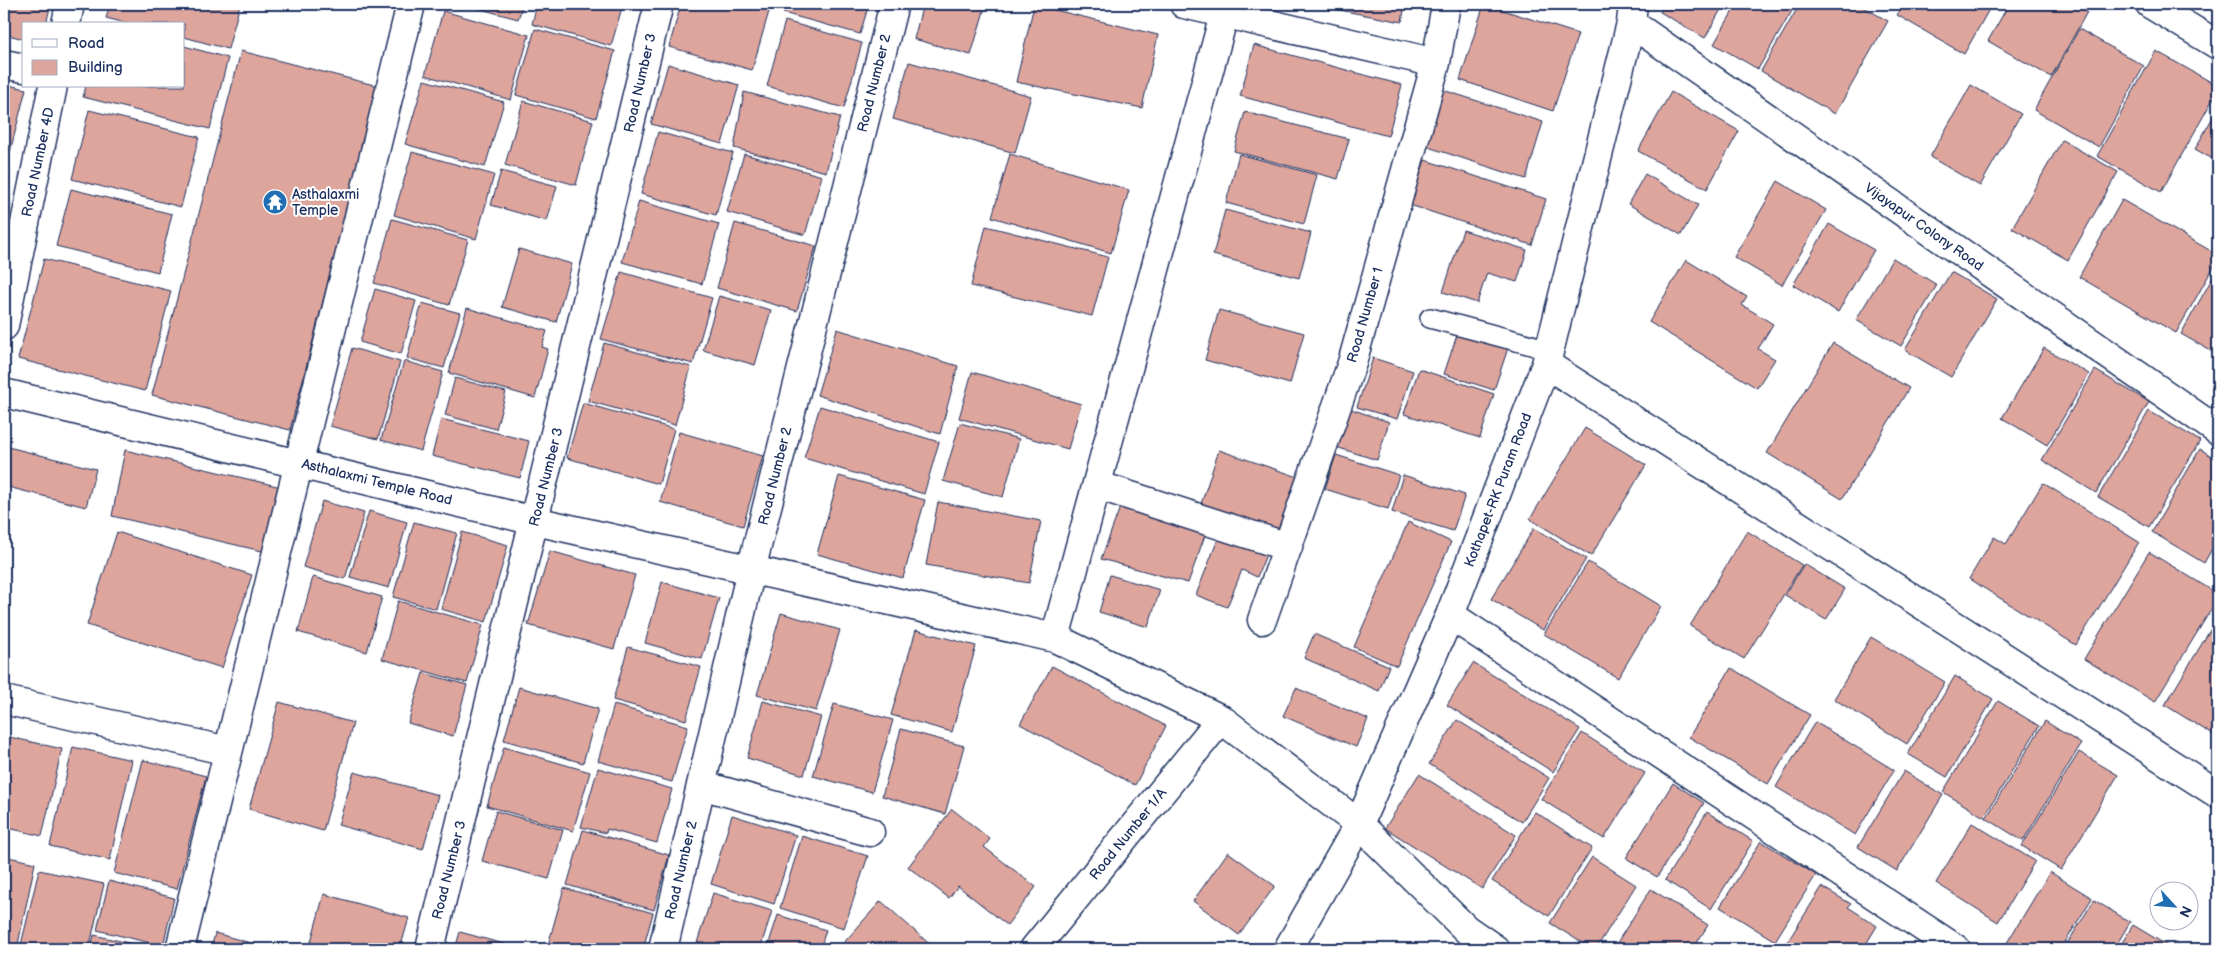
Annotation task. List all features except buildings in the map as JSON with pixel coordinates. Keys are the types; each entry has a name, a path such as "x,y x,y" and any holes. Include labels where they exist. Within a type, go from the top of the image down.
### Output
{"street":[{"path":"66,22 70,4"},
{"path":"180,949 411,4"},
{"name":"Road Number 3","path":"430,949 659,4"},
{"name":"Road Number 2","path":"663,949 751,570 894,4"},
{"path":"1184,4 1226,8 1436,62"},
{"name":"Road Number 1","path":"1262,620 1352,363 1436,62 1446,4"},
{"path":"2160,6 2218,45"},
{"path":"1055,638 1226,8"},
{"name":"Kothapet-RK Puram Road","path":"1288,949 1360,824 1450,615 1548,357 1632,13"},
{"name":"Vijayapur Colony Road","path":"1632,13 2218,432"},
{"path":"4,64 22,68"},
{"name":"Road Number 4D","path":"4,326 53,88"},
{"path":"1548,357 2218,794"},
{"name":"Asthalaxmi Temple Road","path":"4,393 535,520 1055,638 1221,719 1360,824 1470,939 1495,949"},
{"path":"1096,485 1288,547"},
{"path":"1450,615 1956,949"},
{"path":"4,700 228,751"},
{"name":"Road Number 1/A","path":"1034,949 1221,719"},
{"path":"701,785 870,832"}],"lane":[{"path":"1430,318 1548,357"}],"place":[{"name":"Asthalaxmi Temple","path":"275,202"}]}
